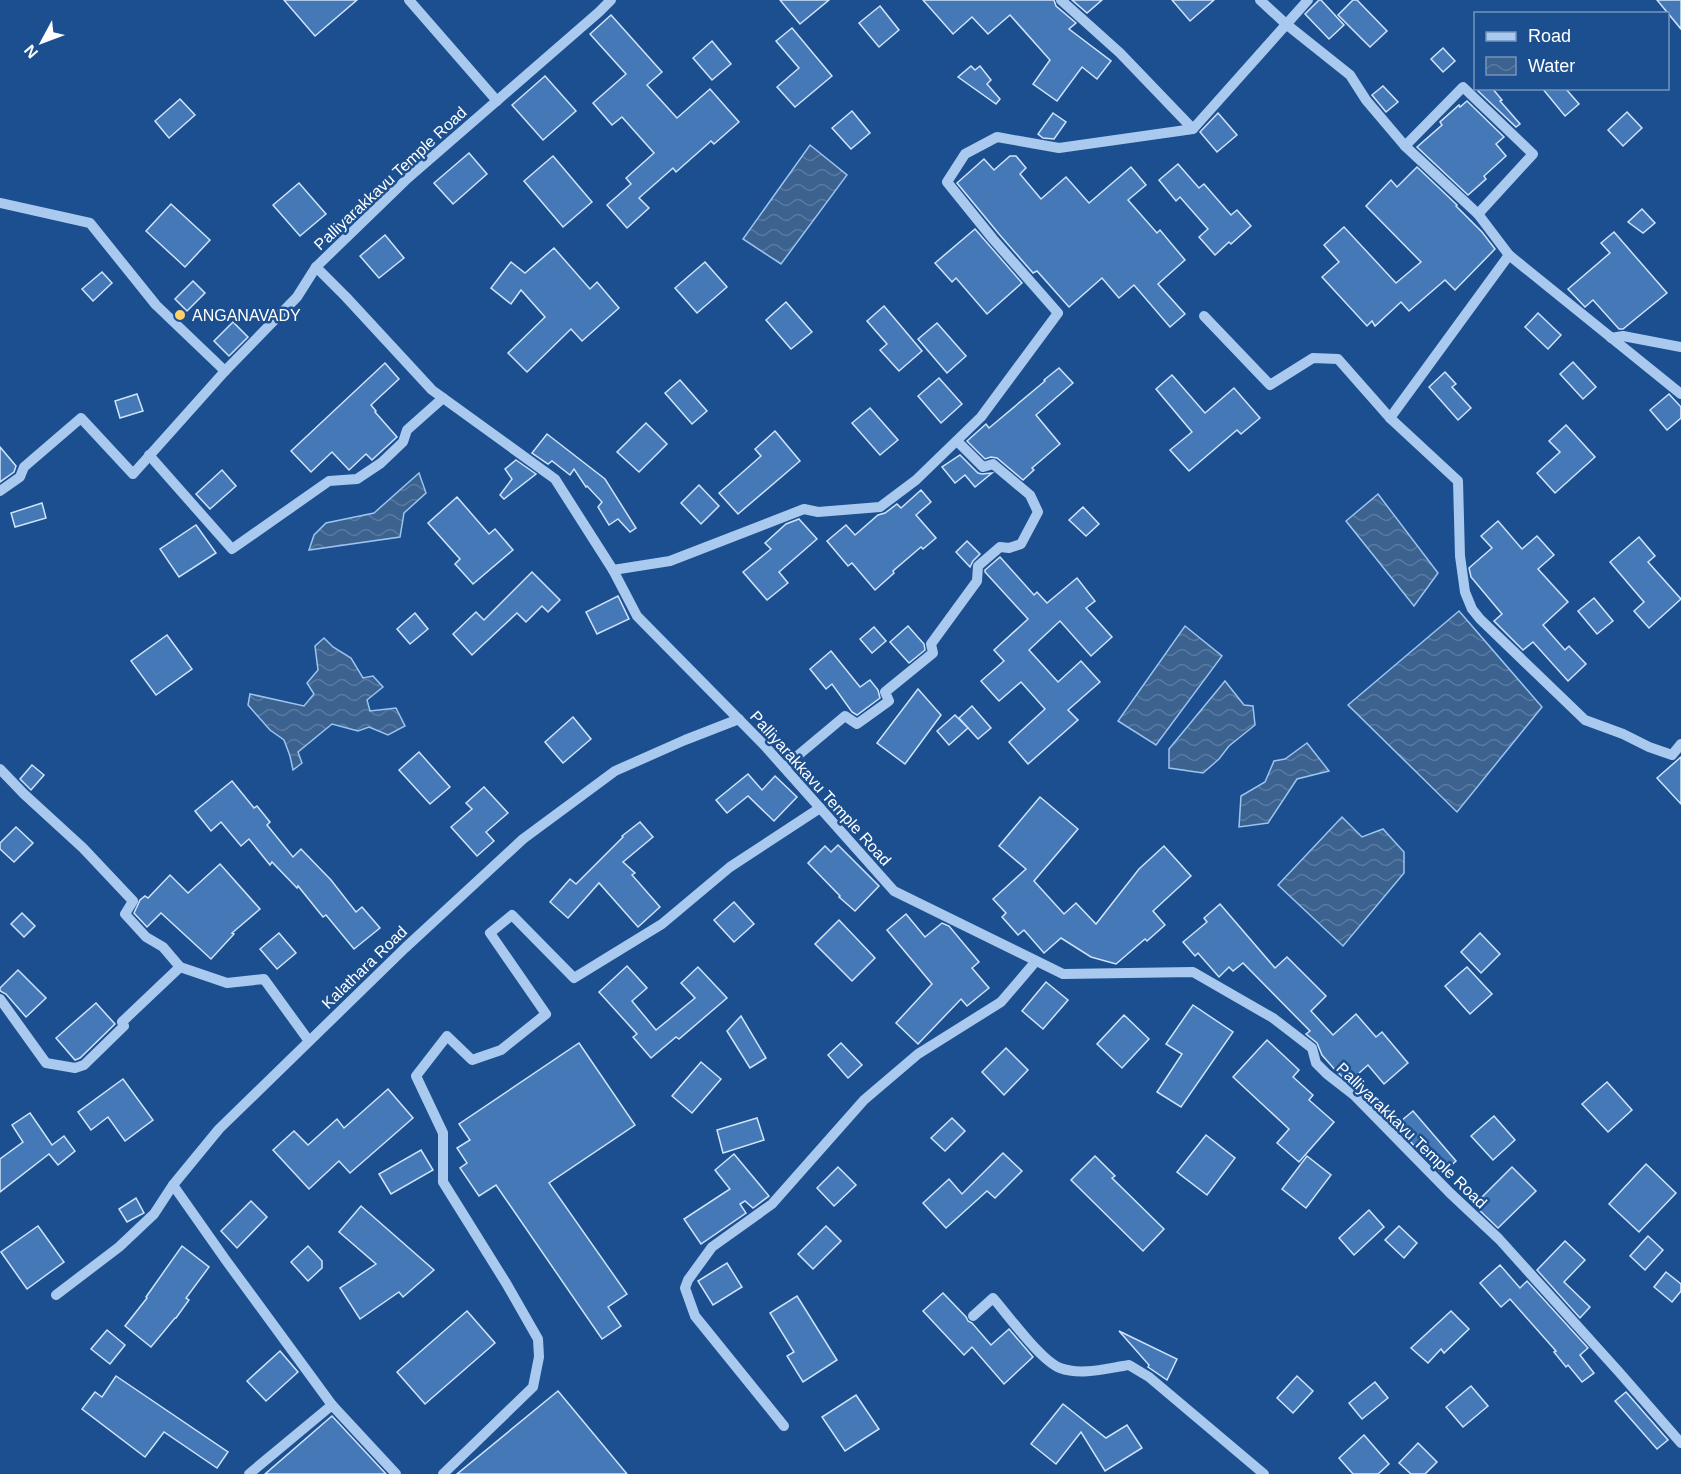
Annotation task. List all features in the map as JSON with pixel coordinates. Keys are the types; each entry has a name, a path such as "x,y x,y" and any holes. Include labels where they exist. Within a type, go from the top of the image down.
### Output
{"street":[{"path":"409,0 497,101"},
{"name":"Palliyarakkavu Temple Road","path":"611,0 408,178 316,267 432,390 555,479 613,570 637,616 784,767 894,891 1063,974 1193,972 1273,1018 1311,1047 1316,1063 1354,1095 1450,1193 1499,1239 1681,1443"},
{"path":"1061,0 1120,53 1193,129"},
{"path":"1260,0 1350,75 1366,100 1404,146 1478,214 1509,255 1681,394"},
{"path":"613,570 670,561 804,509 818,512 880,507 916,480 981,417 1058,313 947,182 965,154 997,138 1059,148 1193,129 1308,0"},
{"path":"1404,146 1463,87 1533,154 1478,214"},
{"path":"0,203 90,223 156,305 225,371"},
{"path":"1390,418 1509,255"},
{"path":"0,491 20,477 24,467 81,417 133,474 225,371 297,297 316,267"},
{"path":"1204,316 1270,385 1313,358 1338,359 1390,418 1458,481 1460,556 1464,592 1480,619 1585,720 1672,755 1681,744"},
{"path":"1611,338 1623,336 1681,348"},
{"path":"149,455 232,549 329,481 357,479 381,463 403,442 407,430 442,398"},
{"path":"784,767 845,716 857,724 889,701 885,692 933,653 931,644 977,581 978,566 1000,547 1009,548 1022,544 1038,512 1030,495 993,464 982,466 957,441"},
{"name":"Kalathara Road","path":"56,1295 119,1247 154,1214 173,1185 219,1129 405,948 523,839 615,771 739,719"},
{"path":"0,769 83,848 133,901 125,914 146,937 163,947 180,967 227,983 264,979 309,1041"},
{"path":"442,1474 533,1387 539,1358 538,1339 443,1182 442,1133 416,1076 447,1036 472,1060 501,1050 546,1014 489,933 512,915 574,978 662,924 730,867 820,808"},
{"path":"784,1426 695,1316 685,1288 688,1280 712,1247 772,1204 864,1100 918,1054 1001,1002 1036,961"},
{"path":"0,999 46,1063 75,1068 84,1065 124,1026 122,1022 180,967"},
{"path":"173,1185 332,1405 396,1474"},
{"path":"973,1317 993,1298 1046,1361 1062,1369 1096,1371 1129,1365 1149,1377 1264,1474"},
{"path":"249,1474 332,1405"}],"water":[{"path":"810,145 847,175 781,264 743,239"},
{"path":"419,473 426,493 404,513 400,537 309,550 314,535 326,523 374,513"},
{"path":"1378,494 1438,573 1414,606 1346,521"},
{"path":"1459,611 1542,707 1457,812 1348,705"},
{"path":"1185,626 1222,656 1156,745 1118,721"},
{"path":"324,638 333,647 351,658 363,678 373,676 383,687 367,700 370,711 396,708 405,726 388,735 369,727 358,731 332,724 298,752 302,763 293,770 284,740 270,730 248,705 250,694 304,706 314,694 307,683 318,670 315,646"},
{"path":"1225,681 1244,705 1253,706 1255,725 1229,746 1219,759 1203,773 1169,768 1169,749"},
{"path":"1307,743 1329,771 1297,779 1268,823 1239,827 1241,796 1265,782 1274,761 1285,759"},
{"path":"1342,817 1362,837 1383,829 1404,852 1404,873 1343,946 1278,885"}],"building":[{"path":"284,0 357,0 315,36"},
{"path":"780,0 829,0 800,24"},
{"path":"923,0 1054,0 1056,6 1076,23 1069,29 1111,61 1097,79 1082,67 1057,101 1033,84 1050,60 1010,15 988,34 972,17 953,34"},
{"path":"1072,0 1102,0 1087,13"},
{"path":"1172,0 1214,0 1190,21"},
{"path":"1319,0 1344,25 1329,39 1305,14"},
{"path":"1353,0 1357,0 1387,31 1370,47 1338,15"},
{"path":"1657,0 1681,0 1681,29 1669,12"},
{"path":"880,6 899,30 879,47 859,23"},
{"path":"611,15 662,72 647,85 677,118 710,89 739,122 714,144 711,141 676,172 673,168 639,198 649,208 627,228 607,205 631,184 626,178 654,153 622,117 612,125 593,103 626,74 590,34"},
{"path":"792,28 832,76 795,107 777,87 799,68 776,41"},
{"path":"712,41 731,64 712,80 693,58"},
{"path":"1443,48 1455,61 1443,72 1431,59"},
{"path":"971,66 975,70 980,66 991,80 987,84 1000,99 996,104 958,77"},
{"path":"545,76 576,111 543,140 512,105"},
{"path":"1383,86 1398,102 1386,112 1372,95"},
{"path":"1494,90 1520,124 1516,127 1478,91"},
{"path":"1544,90 1567,90 1579,104 1565,116"},
{"path":"180,99 195,115 169,138 155,121"},
{"path":"1467,101 1504,137 1496,144 1506,156 1468,195 1417,147 1442,125 1440,122"},
{"path":"852,111 870,133 851,149 832,128"},
{"path":"1627,112 1642,128 1623,146 1608,130"},
{"path":"1053,113 1066,122 1054,139 1043,138 1038,134"},
{"path":"1218,113 1237,135 1217,152 1200,132"},
{"path":"469,153 487,174 453,204 434,183"},
{"path":"553,156 592,202 563,227 524,181"},
{"path":"1010,156 1016,156 1026,168 1020,174 1041,199 1066,177 1089,203 1131,167 1146,185 1128,200 1157,233 1160,230 1185,260 1158,284 1185,314 1170,327 1134,285 1119,298 1102,278 1069,307 1037,271 1033,273 957,183 984,159 994,170"},
{"path":"1178,164 1199,188 1204,184 1231,215 1237,210 1251,226 1215,255 1199,237 1208,229 1180,197 1176,201 1159,180"},
{"path":"1417,167 1457,205 1495,249 1455,290 1445,280 1409,311 1401,302 1375,326 1372,321 1367,326 1322,277 1339,262 1324,245 1344,227 1396,283 1421,262 1366,206 1391,180 1397,187"},
{"path":"299,183 326,214 300,236 273,205"},
{"path":"171,204 210,240 185,267 146,231"},
{"path":"1642,209 1655,223 1643,233 1628,222"},
{"path":"975,229 1022,283 987,314 956,278 952,282 935,263"},
{"path":"1614,232 1667,293 1623,329 1619,329 1593,300 1585,307 1568,289 1610,253 1601,243"},
{"path":"385,235 404,258 379,278 360,256"},
{"path":"554,248 590,289 597,282 619,308 582,341 571,329 527,372 508,353 545,317 521,290 511,304 491,288 511,262 525,273"},
{"path":"705,262 727,287 697,313 675,288"},
{"path":"102,272 112,283 93,301 82,289"},
{"path":"193,281 205,293 187,311 175,299"},
{"path":"786,302 812,332 791,349 766,320"},
{"path":"884,306 922,351 899,371 880,350 887,344 867,321"},
{"path":"1538,313 1561,335 1548,349 1525,327"},
{"path":"233,322 248,337 229,356 214,341"},
{"path":"937,323 966,356 947,373 918,339"},
{"path":"1573,362 1596,387 1583,399 1560,374"},
{"path":"385,363 399,379 371,405 397,437 372,460 366,454 349,470 332,452 311,472 291,451"},
{"path":"1059,368 1073,383 1036,415 1060,444 1032,468 1034,470 1023,480 997,458 985,459 967,441 986,424 989,428"},
{"path":"1445,372 1456,384 1452,387 1471,408 1458,420 1429,387"},
{"path":"1172,375 1205,413 1234,388 1260,418 1241,434 1237,430 1189,471 1170,450 1192,432 1156,389"},
{"path":"939,378 962,404 941,423 918,396"},
{"path":"680,380 707,411 692,424 665,393"},
{"path":"137,394 143,411 120,418 115,401"},
{"path":"1669,394 1681,407 1681,418 1667,430 1650,410"},
{"path":"870,408 898,440 880,455 852,423"},
{"path":"646,423 667,444 639,472 617,452"},
{"path":"1566,425 1595,457 1555,493 1537,473 1560,452 1549,441"},
{"path":"775,431 800,461 738,514 719,493 761,456 755,449"},
{"path":"547,434 605,479 636,528 630,532 618,519 609,525 598,507 602,502 586,487 574,469 570,475 552,461 548,464 532,453"},
{"path":"0,447 16,466 14,472 0,482"},
{"path":"960,455 978,473 992,473 975,487 965,475 955,483 942,467"},
{"path":"516,460 536,474 504,499 500,495 512,479 505,469"},
{"path":"222,470 236,486 210,509 196,494"},
{"path":"699,485 719,506 701,524 681,503"},
{"path":"921,490 931,502 916,515 936,538 923,549 921,547 875,590 852,563 848,566 827,541 846,525 855,535 878,515 897,504 901,508"},
{"path":"457,497 489,534 495,529 513,550 473,584 455,564 460,559 428,523"},
{"path":"42,503 46,518 15,527 11,513"},
{"path":"1083,507 1099,524 1086,536 1069,520"},
{"path":"799,519 817,539 779,572 788,583 767,600 743,572 771,549 765,543 786,524"},
{"path":"1498,521 1522,549 1537,536 1554,555 1538,569 1568,602 1543,625 1565,650 1569,646 1586,664 1568,681 1533,642 1523,650 1494,621 1502,614 1471,577 1469,568 1492,548 1481,536"},
{"path":"196,525 216,553 179,577 160,549"},
{"path":"1639,537 1655,556 1648,562 1681,599 1649,628 1634,611 1644,602 1610,562"},
{"path":"967,541 980,554 970,567 956,552"},
{"path":"1000,557 1034,595 1037,592 1047,603 1077,578 1095,601 1086,608 1112,637 1091,656 1060,621 1029,650 1058,682 1081,661 1100,682 1068,710 1078,720 1028,764 1009,742 1045,709 1021,682 999,701 981,681 1004,661 994,650 1028,619 985,572"},
{"path":"532,572 560,600 548,612 542,606 526,622 517,613 472,655 453,634 476,612 484,620"},
{"path":"618,596 629,619 597,634 586,612"},
{"path":"1594,598 1613,621 1597,634 1578,611"},
{"path":"415,613 428,629 410,644 397,629"},
{"path":"908,626 924,644 925,650 909,663 890,642"},
{"path":"874,627 886,641 872,653 860,639"},
{"path":"167,635 192,669 156,695 131,661"},
{"path":"831,651 860,687 870,680 878,690 880,698 857,715 852,712 832,684 826,689 810,669"},
{"path":"918,689 941,715 905,764 877,743"},
{"path":"972,706 991,728 978,739 959,718"},
{"path":"955,715 968,728 949,745 937,731"},
{"path":"573,717 591,739 563,763 545,742"},
{"path":"419,752 450,787 430,804 399,770"},
{"path":"1681,757 1681,804 1657,778"},
{"path":"32,765 44,775 31,790 20,779"},
{"path":"748,774 762,790 775,776 797,797 774,821 748,796 727,813 716,800"},
{"path":"232,781 254,808 257,806 270,822 267,825 293,857 301,849 331,880 356,912 362,907 380,928 354,949 326,915 323,917 298,886 297,888 272,862 270,865 249,839 241,846 221,822 211,831 195,811"},
{"path":"484,787 508,813 486,832 494,841 477,856 451,827 472,809 466,803"},
{"path":"1040,797 1078,829 1034,881 1064,914 1076,903 1096,924 1139,869 1164,846 1191,876 1153,911 1165,925 1116,964 1091,957 1061,938 1044,953 1024,930 1018,935 1002,917 1006,913 993,899 1026,869 999,846"},
{"path":"640,822 653,837 623,862 635,873 632,875 660,907 638,927 599,883 568,918 550,902 570,879 576,884 622,836"},
{"path":"16,827 33,843 14,862 0,849 0,843"},
{"path":"838,845 879,886 855,911 808,863 825,846 831,852"},
{"path":"220,864 260,909 232,933 234,934 211,959 161,913 147,927 134,913 140,900 145,896 148,898 170,875 188,893"},
{"path":"734,902 754,924 734,942 714,920"},
{"path":"1220,904 1275,968 1287,957 1326,996 1311,1011 1333,1035 1356,1014 1376,1037 1382,1032 1408,1063 1384,1084 1368,1065 1349,1082 1322,1055 1317,1043 1306,1034 1310,1031 1243,963 1233,971 1229,967 1219,977 1198,953 1195,956 1183,942 1207,922 1204,918"},
{"path":"22,913 35,926 24,937 11,924"},
{"path":"906,914 925,937 942,923 949,926 979,962 972,968 989,988 967,1006 961,999 918,1044 896,1023 932,984 887,930"},
{"path":"839,920 875,958 852,981 815,944"},
{"path":"279,933 296,953 277,969 260,949"},
{"path":"1480,933 1500,954 1481,973 1461,952"},
{"path":"627,966 647,988 632,1001 656,1030 695,998 681,983 698,967 727,998 679,1039 676,1037 651,1058 633,1037 637,1034 599,992"},
{"path":"1467,967 1492,994 1470,1014 1445,986"},
{"path":"18,970 46,998 26,1017 6,994 0,991 0,988"},
{"path":"1046,982 1068,1000 1043,1029 1022,1011"},
{"path":"96,1003 115,1024 80,1058 75,1060 56,1038"},
{"path":"1193,1005 1233,1032 1181,1107 1157,1092 1182,1054 1166,1044"},
{"path":"1124,1015 1149,1039 1122,1068 1097,1044"},
{"path":"741,1016 766,1058 750,1068 727,1031"},
{"path":"1267,1040 1299,1070 1293,1077 1313,1095 1309,1100 1334,1122 1299,1162 1277,1143 1289,1129 1233,1077"},
{"path":"579,1043 635,1125 549,1183 627,1294 608,1307 621,1326 602,1339 496,1185 479,1196 460,1168 467,1163 457,1148 470,1140 459,1124"},
{"path":"841,1043 862,1065 848,1078 828,1055"},
{"path":"1006,1048 1028,1070 1004,1095 982,1072"},
{"path":"701,1062 721,1079 692,1113 672,1096"},
{"path":"123,1079 153,1120 125,1141 108,1117 91,1130 78,1112"},
{"path":"1607,1082 1632,1110 1608,1132 1582,1104"},
{"path":"388,1089 413,1118 350,1173 339,1161 309,1189 273,1150 294,1131 308,1145 337,1119 344,1128"},
{"path":"1413,1111 1456,1161 1442,1174 1395,1126"},
{"path":"30,1113 52,1145 64,1136 75,1151 58,1165 49,1154 0,1192 0,1159 23,1142 12,1125"},
{"path":"1494,1116 1515,1140 1493,1160 1471,1136"},
{"path":"757,1118 764,1140 723,1153 717,1130"},
{"path":"952,1118 965,1131 945,1151 931,1138"},
{"path":"1206,1135 1235,1158 1207,1195 1177,1172"},
{"path":"421,1150 433,1170 391,1194 379,1174"},
{"path":"1003,1153 1022,1171 995,1198 987,1191 946,1228 923,1203 949,1179 962,1194"},
{"path":"734,1154 769,1196 753,1208 745,1201 740,1204 746,1213 701,1244 684,1219 730,1189 715,1170"},
{"path":"1095,1156 1115,1176 1112,1178 1164,1229 1143,1251 1071,1180"},
{"path":"1307,1156 1331,1175 1306,1208 1282,1189"},
{"path":"1646,1164 1676,1193 1639,1232 1609,1204"},
{"path":"838,1167 856,1185 834,1206 817,1188"},
{"path":"1512,1167 1536,1191 1498,1228 1474,1205"},
{"path":"136,1198 144,1213 127,1222 119,1209"},
{"path":"251,1201 267,1217 237,1248 221,1231"},
{"path":"361,1206 434,1270 403,1297 399,1292 360,1319 340,1288 376,1264 339,1232"},
{"path":"1369,1210 1384,1227 1354,1255 1339,1238"},
{"path":"38,1226 64,1262 27,1289 1,1252"},
{"path":"826,1226 841,1241 813,1269 798,1254"},
{"path":"1399,1226 1417,1243 1404,1258 1385,1240"},
{"path":"1648,1236 1663,1250 1645,1270 1630,1256"},
{"path":"1565,1241 1585,1260 1564,1282 1590,1307 1580,1318 1537,1270"},
{"path":"182,1246 209,1267 186,1298 189,1300 176,1318 151,1347 125,1326"},
{"path":"308,1246 322,1261 322,1268 308,1281 291,1262"},
{"path":"727,1263 742,1287 713,1305 698,1281"},
{"path":"1500,1265 1520,1288 1527,1281 1588,1348 1580,1355 1594,1373 1582,1382 1568,1365 1566,1367 1554,1352 1556,1351 1510,1299 1501,1307 1480,1283"},
{"path":"1666,1272 1681,1284 1681,1291 1672,1302 1654,1287"},
{"path":"943,1293 991,1345 1009,1329 1033,1357 1004,1384 972,1347 964,1355 923,1311"},
{"path":"797,1296 837,1360 803,1382 787,1356 794,1352 770,1313"},
{"path":"467,1311 495,1343 425,1404 397,1372"},
{"path":"1451,1311 1469,1329 1444,1353 1441,1349 1428,1363 1411,1348"},
{"path":"107,1330 125,1345 110,1364 91,1349"},
{"path":"1119,1331 1177,1359 1167,1380 1148,1367 1149,1365"},
{"path":"280,1351 298,1372 266,1401 247,1381"},
{"path":"116,1376 228,1452 217,1468 164,1432 145,1457 82,1409 95,1392 102,1397"},
{"path":"1297,1376 1313,1391 1293,1413 1277,1398"},
{"path":"1375,1382 1388,1398 1362,1419 1349,1403"},
{"path":"1471,1386 1488,1406 1463,1427 1446,1407"},
{"path":"558,1391 627,1474 457,1474"},
{"path":"1626,1392 1668,1440 1657,1449 1615,1401"},
{"path":"856,1395 879,1429 845,1451 822,1417"},
{"path":"1063,1404 1106,1438 1127,1425 1142,1448 1105,1471 1081,1432 1056,1464 1031,1444"},
{"path":"332,1416 386,1474 265,1474"},
{"path":"1364,1435 1389,1464 1378,1474 1353,1474 1339,1458"},
{"path":"1418,1443 1437,1462 1425,1474 1411,1474 1399,1463"}],"place":[{"name":"ANGANAVADY","path":"180,315"}]}
